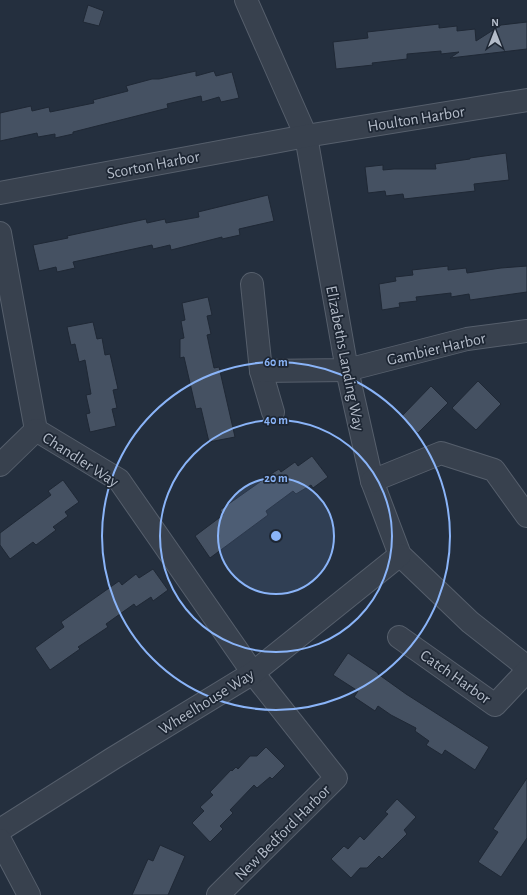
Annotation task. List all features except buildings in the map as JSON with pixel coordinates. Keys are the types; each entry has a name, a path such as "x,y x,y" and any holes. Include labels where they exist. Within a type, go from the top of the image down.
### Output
{"street":[{"name":"Elizabeths Landing Way","path":"246,0 306,136 347,370 372,481 400,556 470,622 527,667"},
{"name":"Houlton Harbor","path":"306,136 527,100"},
{"name":"Scorton Harbor","path":"0,193 306,136"},
{"name":"Chandler Way","path":"0,233 36,430 120,480 253,673"},
{"path":"252,284 260,371 273,412"},
{"name":"Gambier Harbor","path":"260,371 347,370 467,339 527,331"},
{"path":"0,465 36,430"},
{"path":"372,481 441,453 494,470 527,516"},
{"name":"Wheelhouse Way","path":"0,830 112,759 253,673 400,556"},
{"name":"Catch Harbor","path":"399,636 495,705 527,671"},
{"name":"New Bedford Harbor","path":"218,895 336,778 253,673"},
{"path":"0,840 29,895"}]}
